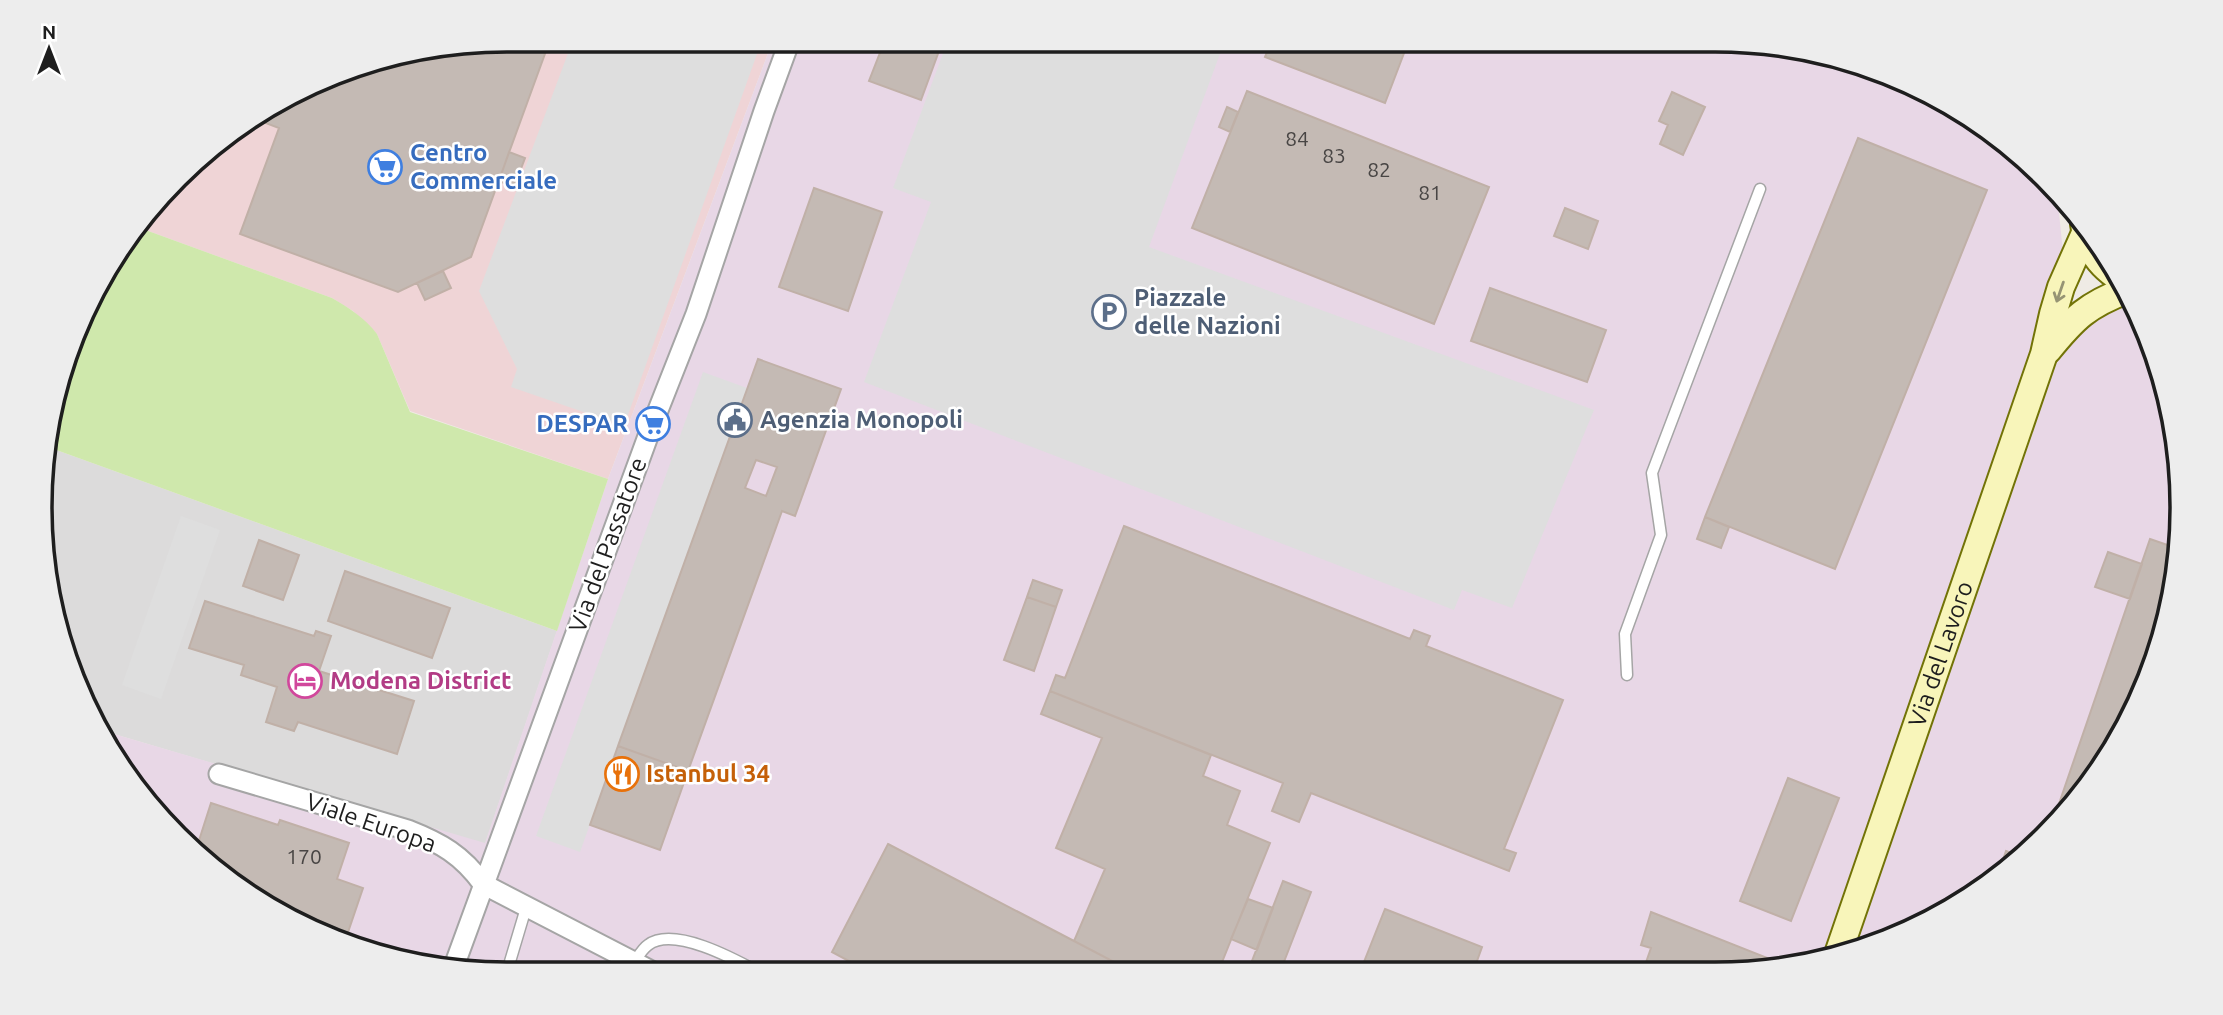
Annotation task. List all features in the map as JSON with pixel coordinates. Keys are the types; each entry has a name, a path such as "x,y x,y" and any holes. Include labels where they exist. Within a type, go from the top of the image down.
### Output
{"main road":[{"name":"Via del Lavoro","path":"1841,944 2045,354 2053,314 2081,238"},
{"name":"Via del Lavoro","path":"2045,354 2071,321 2092,306 2118,294"}],"street":[{"name":"Via del Passatore","path":"456,960 482,884 696,314 786,52"},
{"name":"Viale Europa","path":"219,774 423,836 460,857 482,884 632,962"}],"lane":[{"path":"1628,674 1625,634 1661,535 1652,473 1760,189"},
{"path":"510,962 526,908"},
{"path":"635,962 645,946 653,942 687,942 739,962"}],"shaded area":[{"path":"569,52 758,52 624,426 511,387 517,369 479,291"},
{"path":"768,52 608,479 410,411 377,334 353,311 332,298 147,231 165,207 207,165 255,129 306,99 390,68 478,53"},
{"path":"768,52 1745,53 1833,68 1917,99 1968,129 2016,165 2056,206 2065,272 2038,360 2082,323 2123,304 2146,361 2162,419 2170,478 2170,537 2155,625 2124,709 2094,760 2058,808 2016,850 1943,902 1890,928 1804,954 1745,962 478,962 448,959 390,947 333,928 280,902 255,886 207,850 165,808 112,733 485,843 608,479"},
{"name":"Piazzale delle Nazioni","path":"944,52 1221,52 1149,247 1594,410 1512,608 1462,590 1454,610 864,382 931,202 893,188"},
{"path":"703,372 747,388 580,852 536,836"},
{"path":"56,450 557,631 485,844 112,734 87,682 61,596 53,537"},
{"path":"181,516 220,530 161,699 122,685"}],"green space":[{"path":"147,231 332,298 351,310 377,334 410,412 608,479 557,631 56,450 68,390 87,333 113,280"}],"building":[{"name":"Centro Commerciale","path":"546,52 471,257 398,292 240,234 279,128 265,123 333,87 390,68 448,56"},
{"path":"880,52 939,52 921,100 869,81"},
{"path":"1267,52 1404,52 1385,103 1265,57"},
{"path":"1247,91 1489,187 1434,324 1192,228"},
{"path":"1672,92 1705,107 1683,155 1660,144 1668,125 1659,121"},
{"path":"1227,107 1238,112 1230,132 1219,127"},
{"path":"1858,138 1987,190 1835,569 1705,517"},
{"path":"509,152 525,158 514,187 499,181"},
{"path":"814,188 882,212 848,311 779,287"},
{"path":"1565,208 1598,221 1588,249 1554,236"},
{"path":"443,271 451,288 425,300 417,283"},
{"path":"1490,288 1606,330 1587,382 1471,341"},
{"path":"758,359 841,389 795,516 782,511 688,771 618,746","holes":["756,460 777,467 766,496 745,488"]},
{"path":"1705,517 1729,527 1721,548 1697,539"},
{"path":"1124,526 1410,639 1414,630 1430,636 1426,646 1563,700 1504,849 1516,853 1509,871 1311,793 1299,822 1272,811 1283,783 1050,691 1056,675 1065,678"},
{"path":"2150,539 2169,546 2155,625 2136,682 2110,735 2057,809"},
{"path":"259,540 299,555 283,600 243,586"},
{"path":"2108,552 2142,564 2130,599 2095,587"},
{"path":"345,571 450,608 432,658 328,621"},
{"path":"1033,580 1062,590 1056,607 1027,597"},
{"path":"1027,597 1056,607 1034,671 1004,660"},
{"name":"Modena District","path":"205,601 314,636 316,631 331,636 319,671 414,701 397,754 298,722 294,731 266,722 277,687 241,675 244,665 189,648"},
{"path":"1050,691 1211,755 1203,776 1240,791 1227,825 1270,843 1222,962 1114,962 1074,941 1105,869 1056,848 1102,738 1041,714"},
{"path":"618,746 688,771 660,850 590,825"},
{"path":"1788,778 1839,798 1791,921 1740,901"},
{"path":"211,803 278,825 280,820 349,843 337,879 363,888 348,933 280,902 199,842"},
{"path":"888,844 1114,962 851,962 832,952"},
{"path":"1283,881 1311,892 1284,962 1252,961"},
{"path":"1248,899 1273,908 1257,950 1231,939"},
{"path":"1385,909 1482,947 1477,962 1364,962"},
{"path":"1651,912 1771,959 1646,962 1651,948 1641,945"}],"place":[{"name":"Centro Commerciale","path":"385,167"},
{"name":"Piazzale delle Nazioni","path":"1109,312"},
{"name":"Agenzia Monopoli","path":"735,420"},
{"name":"DESPAR","path":"653,424"},
{"name":"Modena District","path":"305,681"},
{"name":"Istanbul 34","path":"622,774"}]}
